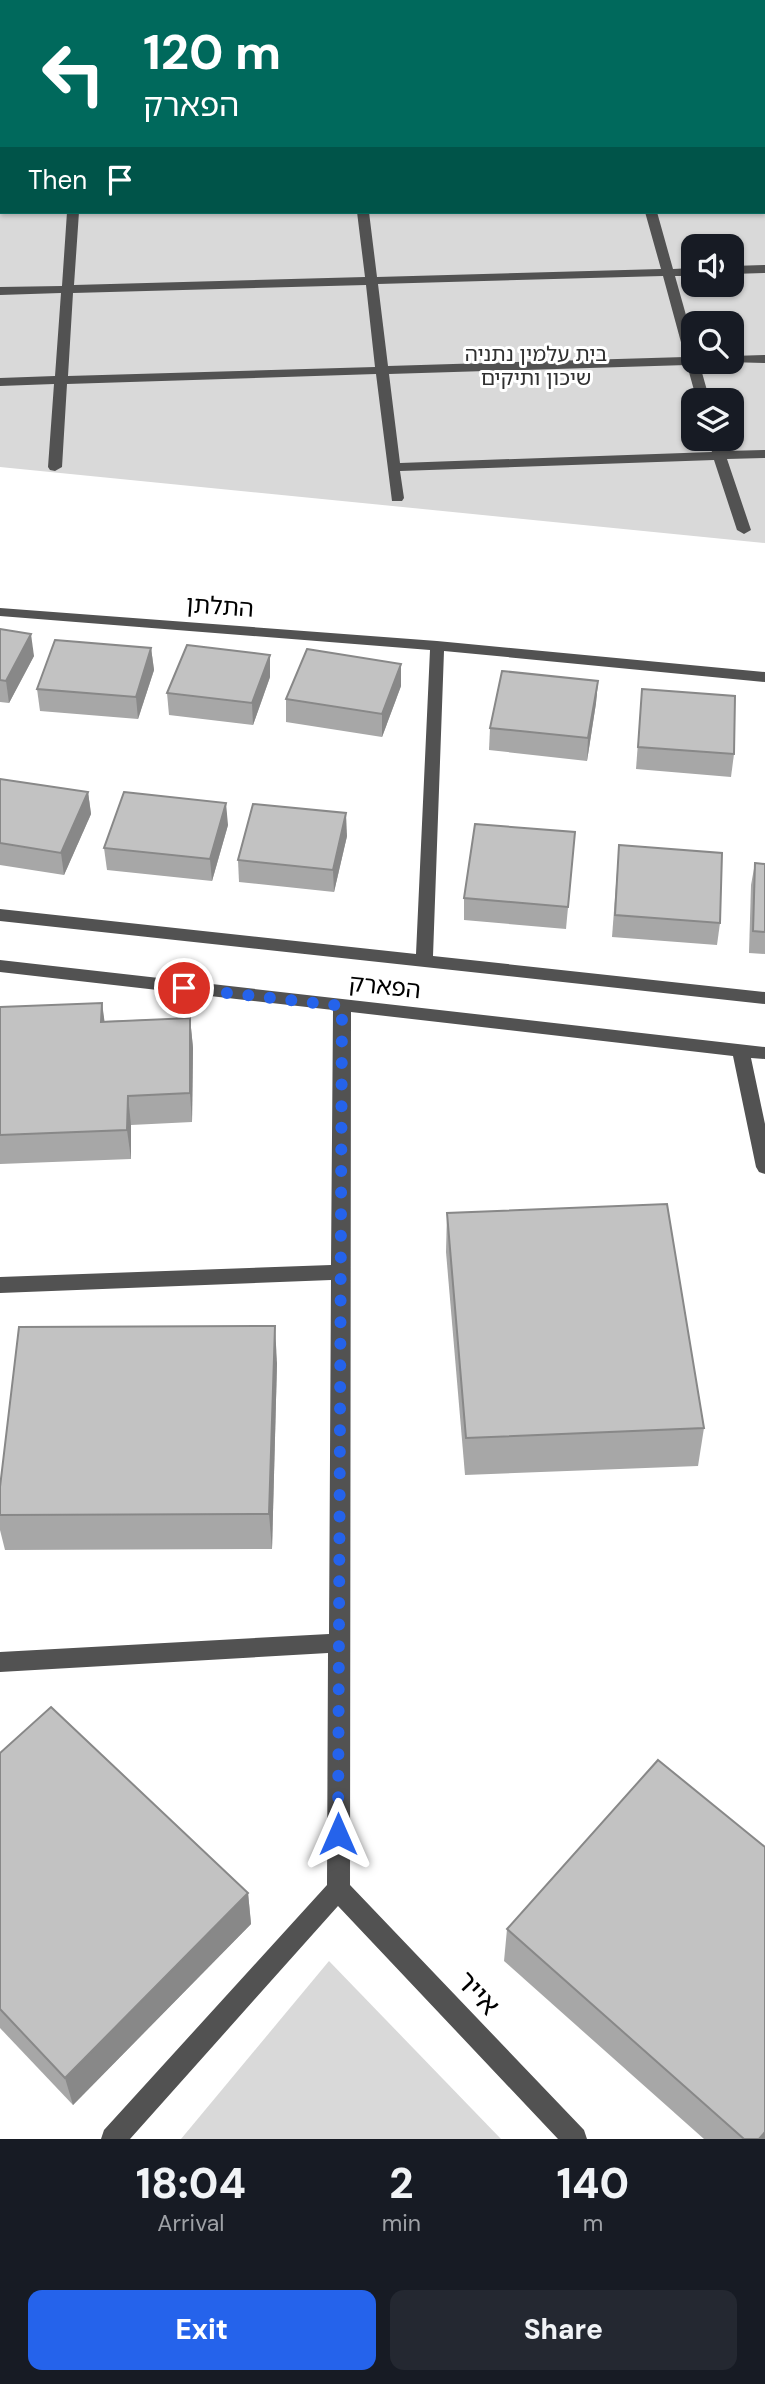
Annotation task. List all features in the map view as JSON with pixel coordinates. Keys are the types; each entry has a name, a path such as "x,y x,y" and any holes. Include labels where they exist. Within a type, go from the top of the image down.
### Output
{"street":[{"path":"55,467 73,214"},
{"path":"363,214 397,498"},
{"path":"652,214 681,319"},
{"path":"744,270 765,269"},
{"path":"0,291 370,278 681,272"},
{"path":"744,360 765,359"},
{"path":"0,382 382,368 681,362"},
{"path":"718,451 744,530"},
{"path":"393,467 765,454"},
{"name":"התלתן","path":"0,612 437,646 765,677"},
{"path":"424,962 437,646"},
{"name":"הפארק","path":"0,915 765,998"},
{"name":"הפארק","path":"0,966 765,1053"},
{"path":"113,2139 338,1889 342,1006"},
{"path":"741,1051 765,1167"},
{"path":"0,1285 341,1272"},
{"path":"0,1662 340,1643"},
{"name":"אייר","path":"338,1889 575,2139"}],"green space":[{"name":"בית עלמין נתניה שיכון ותיקים","path":"0,214 765,214 765,543 0,467"},
{"path":"329,1961 501,2139 181,2139"}],"building":[{"path":"0,629 31,634 6,681 0,680"},
{"path":"55,640 151,648 136,697 37,689"},
{"path":"187,645 270,655 252,703 167,693"},
{"path":"307,649 401,664 382,714 286,699"},
{"path":"502,671 598,681 588,738 490,728"},
{"path":"642,689 735,696 734,754 638,747"},
{"path":"0,779 88,792 61,853 0,843"},
{"path":"124,792 226,803 210,859 104,848"},
{"path":"253,804 346,813 333,870 238,860"},
{"path":"475,824 575,832 568,907 464,898"},
{"path":"619,845 722,853 720,923 615,915"},
{"path":"755,863 765,864 765,932 753,931"},
{"path":"102,1003 101,1022 190,1018 190,1093 128,1096 127,1130 0,1135 0,1007"},
{"path":"667,1204 704,1428 466,1438 447,1213"},
{"path":"275,1326 269,1514 0,1515 0,1487 19,1327"},
{"path":"51,1707 248,1893 65,2078 0,2009 0,1753"},
{"path":"658,1760 765,1847 765,2132 759,2139 744,2139 507,1929"}],"route":[{"path":"184,988 342,1006 338,1834"}]}
